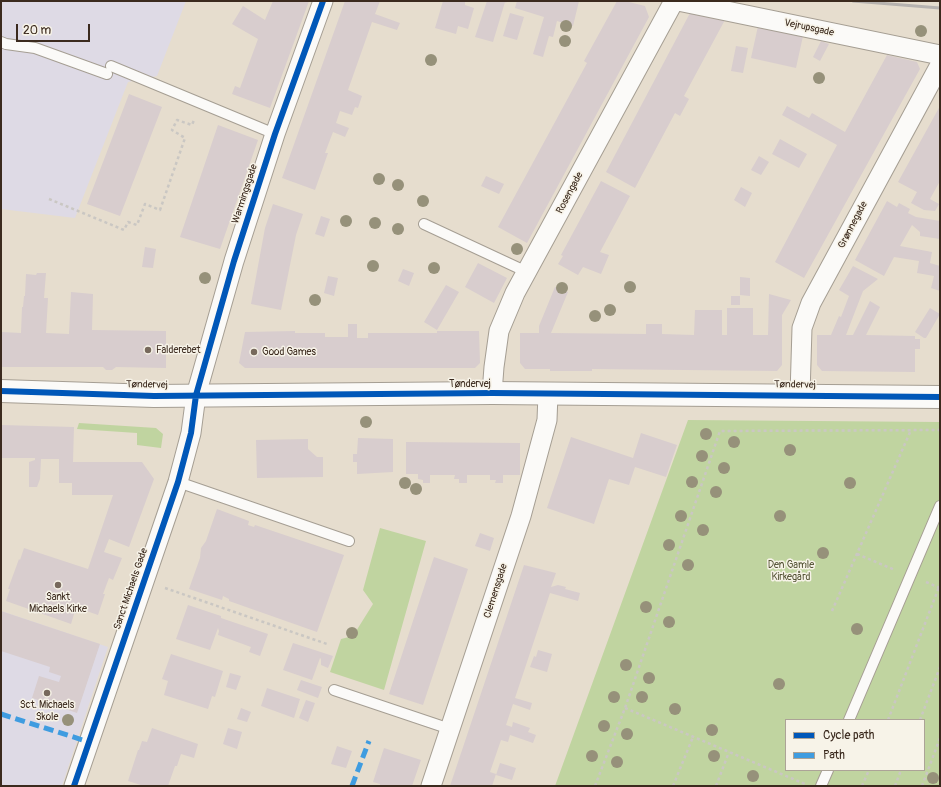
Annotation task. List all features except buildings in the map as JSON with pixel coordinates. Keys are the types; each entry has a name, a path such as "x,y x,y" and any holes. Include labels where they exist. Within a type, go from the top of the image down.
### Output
{"main road":[{"name":"Tøndervej","path":"1,391 154,396 492,393 940,397"}],"street":[{"name":"Warmingsgade","path":"196,395 234,261 275,134 323,1"},
{"name":"Rosengade","path":"492,393 494,367 500,331 515,293 674,1"},
{"name":"Vejrupsgade","path":"678,1 940,55"},
{"name":"Grønnegade","path":"800,395 802,328 811,304 940,65"},
{"name":"Clemensgade","path":"431,786 521,516 548,420 548,394"},
{"name":"Sanct Michaels Gade","path":"74,786 178,482 191,433 196,395"}],"lane":[{"path":"1,42 35,48 109,70 202,103 275,134"},
{"path":"424,224 526,272"},
{"path":"178,482 349,541"},
{"path":"849,719 940,506"},
{"path":"334,690 450,729"},
{"path":"821,786 828,771"}],"path":[{"path":"49,199 124,230 128,222 137,225 145,204 160,210 185,138 172,130 177,120 192,125 202,103"},
{"path":"832,611 910,430"},
{"path":"595,786 625,708 720,431 940,430"},
{"path":"857,554 910,576"},
{"path":"144,581 327,644"},
{"path":"888,719 938,587"},
{"path":"920,719 940,667"},
{"path":"625,708 809,786"},
{"path":"673,786 693,737"},
{"path":"922,786 940,738"},
{"path":"716,786 730,752"},
{"path":"862,786 868,771"},
{"path":"895,786 901,771"}],"shaded area":[{"path":"1,1 186,1 157,76 128,82 75,218 1,209"},
{"name":"Sct. Michaels Skole","path":"1,611 108,647 62,786 1,786"}],"green space":[{"name":"Den Gamle Kirkegård","path":"688,420 940,422 940,786 555,786"},
{"path":"79,423 156,428 163,434 161,448 137,445 137,433 77,429"},
{"path":"380,528 426,541 384,690 330,672 341,639 353,636 373,604 363,590"}],"railway":[{"path":"853,1 940,8"}],"marked path":[{"path":"1,714 89,742"},
{"path":"352,786 369,741"}],"cycle path":[{"path":"74,786 178,482 191,433 196,395 234,261 275,134 323,1"},
{"path":"1,391 154,396 492,393 940,397"}],"place":[{"name":"Falderebet","path":"148,350"},
{"name":"Good Games","path":"254,352"},
{"name":"Sankt Michaels Kirke","path":"58,585"},
{"name":"Sct. Michaels Skole","path":"47,693"}]}
